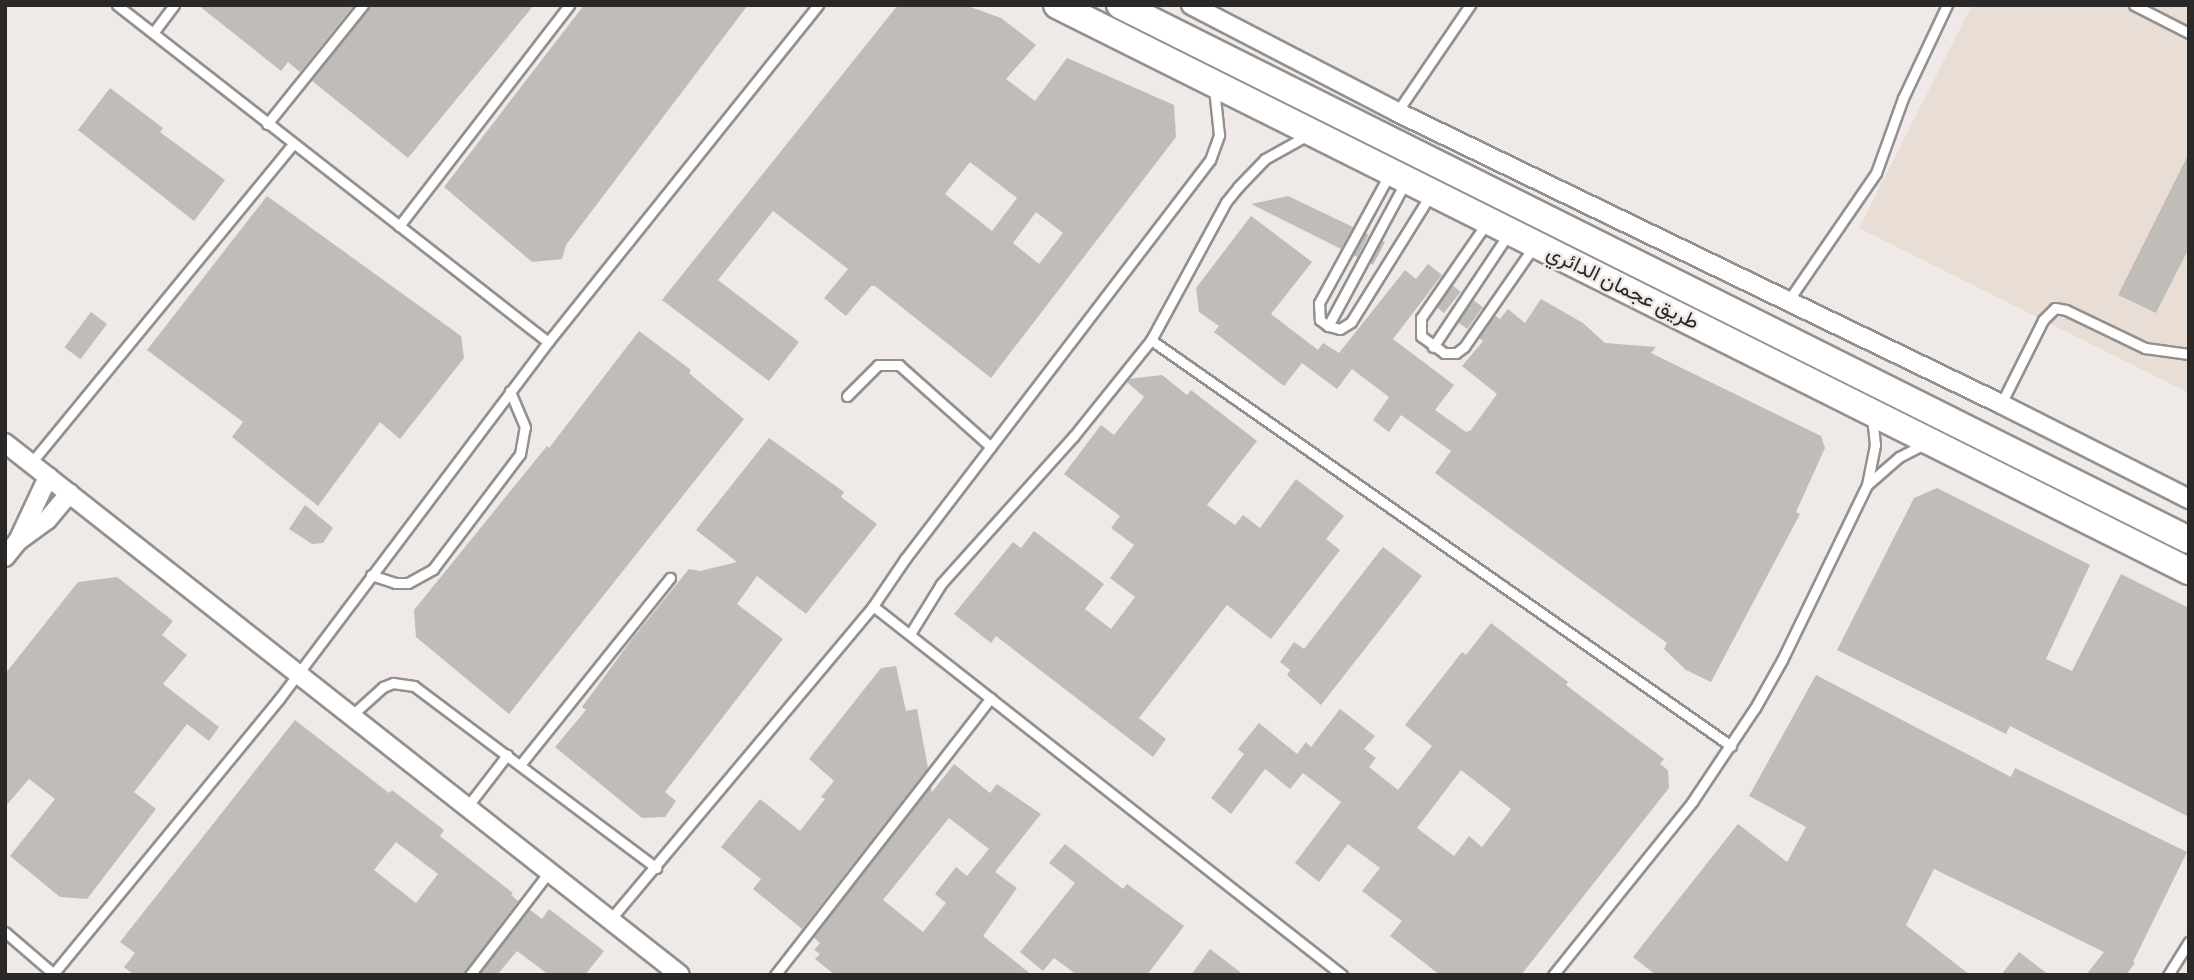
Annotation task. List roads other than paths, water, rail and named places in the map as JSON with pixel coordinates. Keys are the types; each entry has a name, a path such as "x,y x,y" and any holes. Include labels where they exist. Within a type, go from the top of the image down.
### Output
{"main road":[{"name":"طريق عجمان الدائري","path":"1057,5 2189,571"},
{"name":"طريق عجمان الدائري","path":"1120,5 2189,540"}],"street":[{"path":"1191,5 1397,112 2001,404 2189,499"},
{"path":"5,443 680,975"},
{"path":"5,557 18,541 48,477"},
{"path":"18,541 47,520 70,493"}],"lane":[{"path":"117,5 548,342"},
{"path":"153,33 174,5"},
{"path":"267,124 363,5"},
{"path":"399,226 569,5"},
{"path":"5,932 54,974 279,699 297,671 548,342 818,5"},
{"path":"1397,112 1470,5"},
{"path":"1788,301 1876,173 1903,97 1947,5"},
{"path":"2134,5 2189,33"},
{"path":"609,921 873,606 1210,160 1219,135 1214,84"},
{"path":"910,634 941,584 1065,447 1151,340 1226,202 1238,187 1265,159 1281,147 1314,133"},
{"path":"32,463 293,144"},
{"path":"1399,176 1321,299 1318,314 1328,326 1340,329 1351,322 1432,192"},
{"path":"1328,326 1399,176"},
{"path":"1499,226 1424,313 1419,330 1424,340 1433,346 1450,354 1464,347 1536,244"},
{"path":"1433,346 1499,226"},
{"path":"2001,404 2043,320 2055,309 2066,310 2145,348 2189,354"},
{"path":"1151,340 1731,746"},
{"path":"847,396 878,365 899,365 991,447"},
{"path":"371,575 395,583 408,583 433,569 457,538 520,454 525,427 510,391"},
{"path":"1553,975 1657,847 1731,746 1782,660 1867,485 1875,444 1869,410"},
{"path":"1867,485 1899,457 1931,443"},
{"path":"520,765 670,578"},
{"path":"873,606 1342,975"},
{"path":"352,715 383,687 404,683 423,692 656,868"},
{"path":"775,975 991,698"},
{"path":"467,807 507,755"},
{"path":"470,975 549,872"},
{"path":"2168,975 2189,943"}]}
